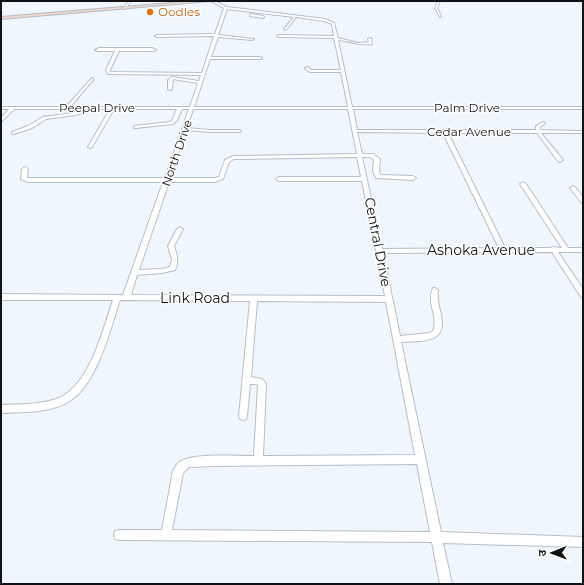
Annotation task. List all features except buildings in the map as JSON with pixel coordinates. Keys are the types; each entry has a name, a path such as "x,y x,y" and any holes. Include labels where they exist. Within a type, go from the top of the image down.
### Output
{"main road":[{"path":"1,17 199,1"},
{"path":"125,7 210,1"}],"street":[{"path":"125,7 130,1"},
{"name":"Central Drive","path":"210,1 226,8 296,16 332,22 380,251 446,584"},
{"path":"439,1 436,8 440,16"},
{"name":"North Drive","path":"126,298 226,8"},
{"path":"248,11 250,15 263,17"},
{"path":"286,29 296,16"},
{"path":"157,36 216,36 252,38"},
{"path":"279,36 336,38 355,44 371,43 370,40"},
{"path":"97,50 154,50 152,51 117,51 97,50"},
{"path":"117,51 108,70 109,74 204,72"},
{"path":"209,58 260,58"},
{"path":"308,68 310,71 343,71"},
{"path":"131,72 204,72"},
{"path":"170,89 170,80 172,78 201,82"},
{"path":"67,108 92,79"},
{"path":"291,105 350,107"},
{"name":"Palm Drive","path":"350,107 583,108"},
{"name":"Peepal Drive","path":"1,108 350,107"},
{"path":"1,121 13,108"},
{"path":"14,133 33,126 48,117 73,114 80,112 83,108"},
{"path":"90,146 113,108"},
{"path":"136,127 171,123 175,120 180,108"},
{"path":"543,123 538,127 538,132 560,160"},
{"path":"185,129 210,132 239,131"},
{"name":"Cedar Avenue","path":"355,131 583,132"},
{"path":"445,132 502,249"},
{"path":"25,169 24,179 28,180 220,180 227,161 233,158 371,155 376,157 378,163 376,172 378,177 413,178"},
{"path":"279,179 365,179"},
{"path":"523,184 566,250"},
{"path":"573,188 583,201"},
{"path":"135,272 162,271 173,268 175,259 171,246 180,229"},
{"name":"Ashoka Avenue","path":"380,251 502,249 583,250"},
{"path":"553,250 583,295"},
{"path":"397,339 432,336 436,334 439,329 433,299 436,290"},
{"name":"Link Road","path":"1,297 389,299"},
{"path":"1,408 46,405 66,398 81,385 91,369 117,298"},
{"path":"243,416 254,299"},
{"path":"246,380 259,381 262,384 258,461"},
{"path":"166,535 178,471 180,467 189,462 421,459"},
{"path":"118,535 436,537 583,542"}],"place":[{"name":"Oodles","path":"150,12"}]}
